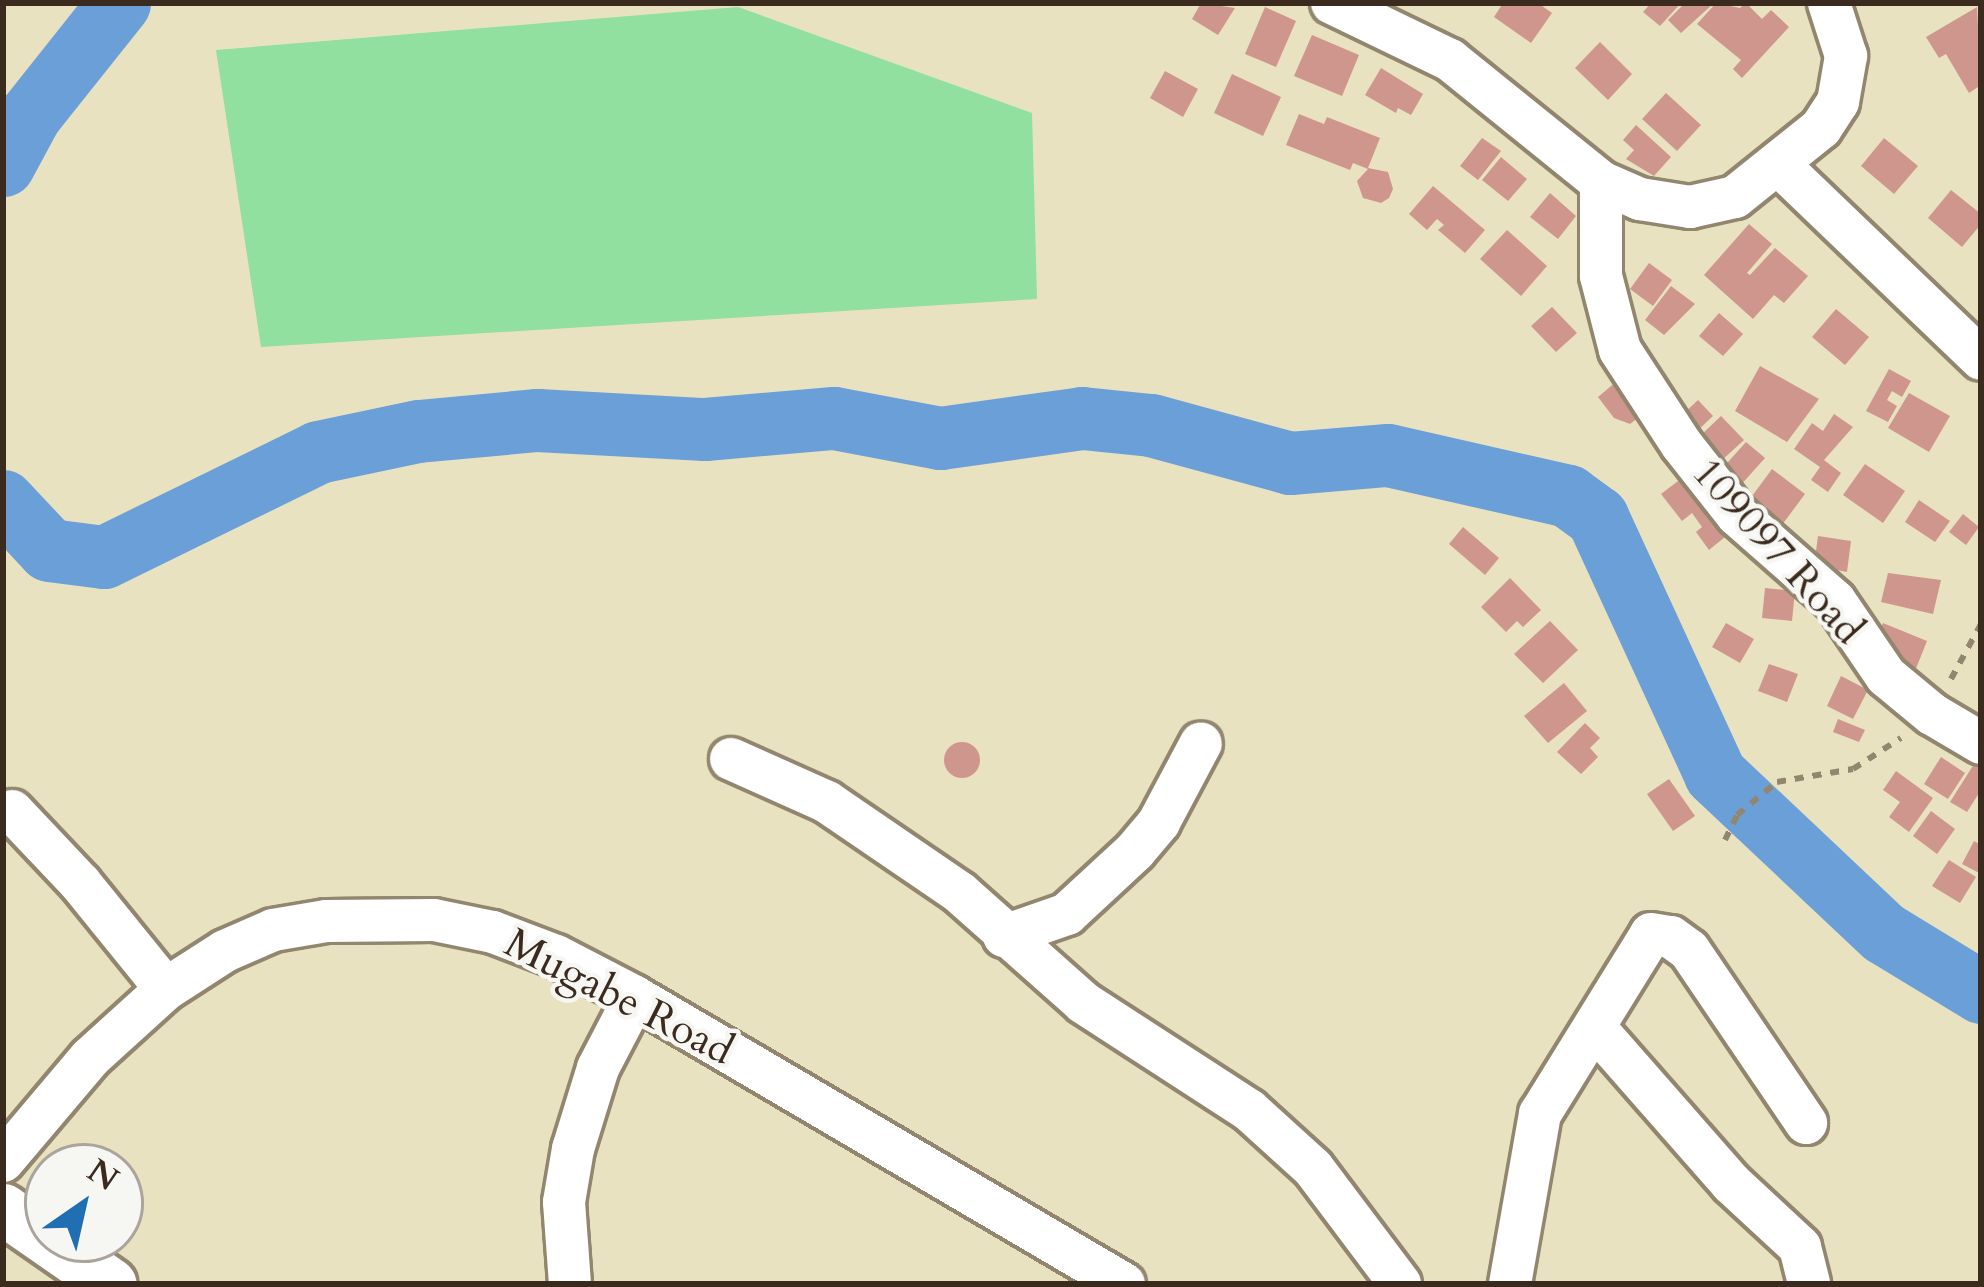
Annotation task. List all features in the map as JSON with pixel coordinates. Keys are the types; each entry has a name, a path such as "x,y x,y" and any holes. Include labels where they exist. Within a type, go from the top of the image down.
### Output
{"street":[{"path":"1332,3 1450,60 1601,182 1640,199 1690,207 1735,197 1821,128 1838,102 1846,56 1829,3"},
{"path":"1779,165 1981,359"},
{"name":"109097 Road","path":"1601,182 1601,276 1619,350 1682,445 1737,515 1835,602 1886,676 1932,714 1981,743"},
{"path":"1004,936 1067,914 1135,851 1159,822 1201,743"},
{"path":"731,759 827,802 959,892 1084,1003 1205,1078 1285,1139 1400,1284"},
{"path":"12,811 94,899 166,989"},
{"name":"Mugabe Road","path":"3,1161 90,1058 166,989 225,951 273,930 388,916 493,932 556,956 635,997 1124,1284"},
{"path":"1510,1284 1540,1114 1595,1028 1643,939 1651,934 1671,937 1689,950 1806,1124"},
{"path":"570,1284 564,1202 573,1149 598,1068 635,997"},
{"path":"1595,1028 1731,1183 1800,1247 1809,1284"},
{"path":"3,1209 111,1284"}],"path":[{"path":"1725,839 1737,815 1777,782 1853,769 1932,714 1981,624"}],"green space":[{"path":"738,7 1032,113 1037,299 261,347 216,50"}],"building":[{"path":"1201,3 1235,8 1218,35 1192,19"},
{"path":"1503,3 1538,3 1552,13 1531,43 1494,17"},
{"path":"1651,3 1681,3 1660,26 1643,12"},
{"path":"1685,3 1714,3 1681,33 1668,20"},
{"path":"1716,3 1740,8 1746,3 1762,19 1771,10 1789,27 1742,78 1733,69 1741,60 1697,24"},
{"path":"1265,7 1296,21 1276,67 1245,54"},
{"path":"1977,7 1981,85 1969,93 1946,54 1939,58 1926,37"},
{"path":"1312,35 1359,55 1342,96 1294,76"},
{"path":"1600,42 1632,74 1608,100 1575,68"},
{"path":"1381,68 1423,94 1411,115 1398,108 1396,113 1365,95"},
{"path":"1165,71 1198,89 1183,117 1150,98"},
{"path":"1232,74 1281,97 1263,136 1214,113"},
{"path":"1666,93 1701,125 1677,151 1642,119"},
{"path":"1299,114 1324,124 1327,117 1380,138 1368,168 1388,172 1393,189 1389,198 1381,203 1363,198 1357,181 1368,169 1353,163 1350,170 1286,145"},
{"path":"1636,125 1671,157 1654,176 1626,159 1634,150 1623,140"},
{"path":"1482,138 1501,151 1478,180 1460,166"},
{"path":"1884,138 1918,166 1894,194 1861,166"},
{"path":"1501,157 1527,179 1508,201 1482,180"},
{"path":"1433,186 1485,230 1465,253 1438,230 1444,225 1437,219 1427,230 1409,214"},
{"path":"1951,190 1981,214 1981,224 1962,247 1928,218"},
{"path":"1550,193 1576,216 1558,239 1530,217"},
{"path":"1749,224 1772,244 1747,273 1775,248 1808,276 1784,303 1774,295 1753,319 1704,275"},
{"path":"1507,230 1547,266 1521,296 1480,259"},
{"path":"1649,263 1672,280 1653,306 1630,289"},
{"path":"1671,286 1695,304 1664,335 1645,320"},
{"path":"1552,307 1577,333 1556,352 1531,326"},
{"path":"1836,309 1869,337 1845,365 1812,337"},
{"path":"1719,313 1743,334 1723,356 1699,336"},
{"path":"1760,366 1819,399 1787,442 1735,411"},
{"path":"1889,369 1911,381 1902,397 1892,391 1887,400 1897,406 1888,422 1866,411"},
{"path":"1617,381 1643,414 1630,424 1614,418 1598,397"},
{"path":"1909,393 1950,416 1929,452 1888,428"},
{"path":"1698,400 1713,416 1695,433 1680,417"},
{"path":"1834,414 1853,427 1824,460 1841,473 1828,492 1811,480 1820,467 1794,449 1812,423 1823,431"},
{"path":"1721,416 1744,440 1721,461 1699,437"},
{"path":"1746,442 1765,458 1739,487 1720,471"},
{"path":"1865,464 1905,491 1883,523 1843,495"},
{"path":"1772,469 1805,494 1773,537 1744,507"},
{"path":"1686,475 1725,537 1709,550 1696,532 1702,527 1692,513 1682,521 1661,494"},
{"path":"1919,500 1950,521 1935,542 1905,522"},
{"path":"1963,514 1979,527 1966,545 1949,532"},
{"path":"1463,527 1499,558 1485,575 1449,544"},
{"path":"1818,536 1851,541 1847,572 1814,566"},
{"path":"1888,573 1941,580 1933,614 1881,602"},
{"path":"1510,578 1541,610 1523,627 1517,621 1506,632 1481,607"},
{"path":"1765,588 1795,591 1792,621 1762,618"},
{"path":"1550,621 1578,650 1543,683 1514,654"},
{"path":"1726,623 1754,639 1740,663 1712,647"},
{"path":"1883,623 1927,641 1915,671 1885,659 1875,643"},
{"path":"1769,664 1798,674 1787,702 1758,691"},
{"path":"1841,676 1868,690 1853,719 1827,706"},
{"path":"1564,683 1587,711 1548,743 1524,716"},
{"path":"1838,719 1865,730 1859,742 1833,732"},
{"path":"1585,723 1600,738 1590,748 1598,757 1581,774 1557,752"},
{"path":"962,742 974,748 980,760 974,772 962,778 950,772 944,760 950,748"},
{"path":"1941,757 1965,773 1948,799 1924,784"},
{"path":"1974,764 1981,769 1981,790 1967,812 1950,802"},
{"path":"1896,771 1933,798 1909,832 1889,817 1900,802 1883,790"},
{"path":"1669,779 1695,816 1673,831 1647,794"},
{"path":"1931,811 1955,829 1937,854 1913,836"},
{"path":"1974,841 1981,845 1981,874 1962,864"},
{"path":"1949,860 1976,877 1960,903 1932,886"}],"waterway":[{"path":"3,165 30,115 119,3"},
{"path":"3,501 49,550 104,557 318,452 418,431 537,420 705,429 834,418 940,438 1082,418 1151,425 1290,463 1388,455 1568,496 1597,517 1715,774 1884,933 1981,992"}]}
